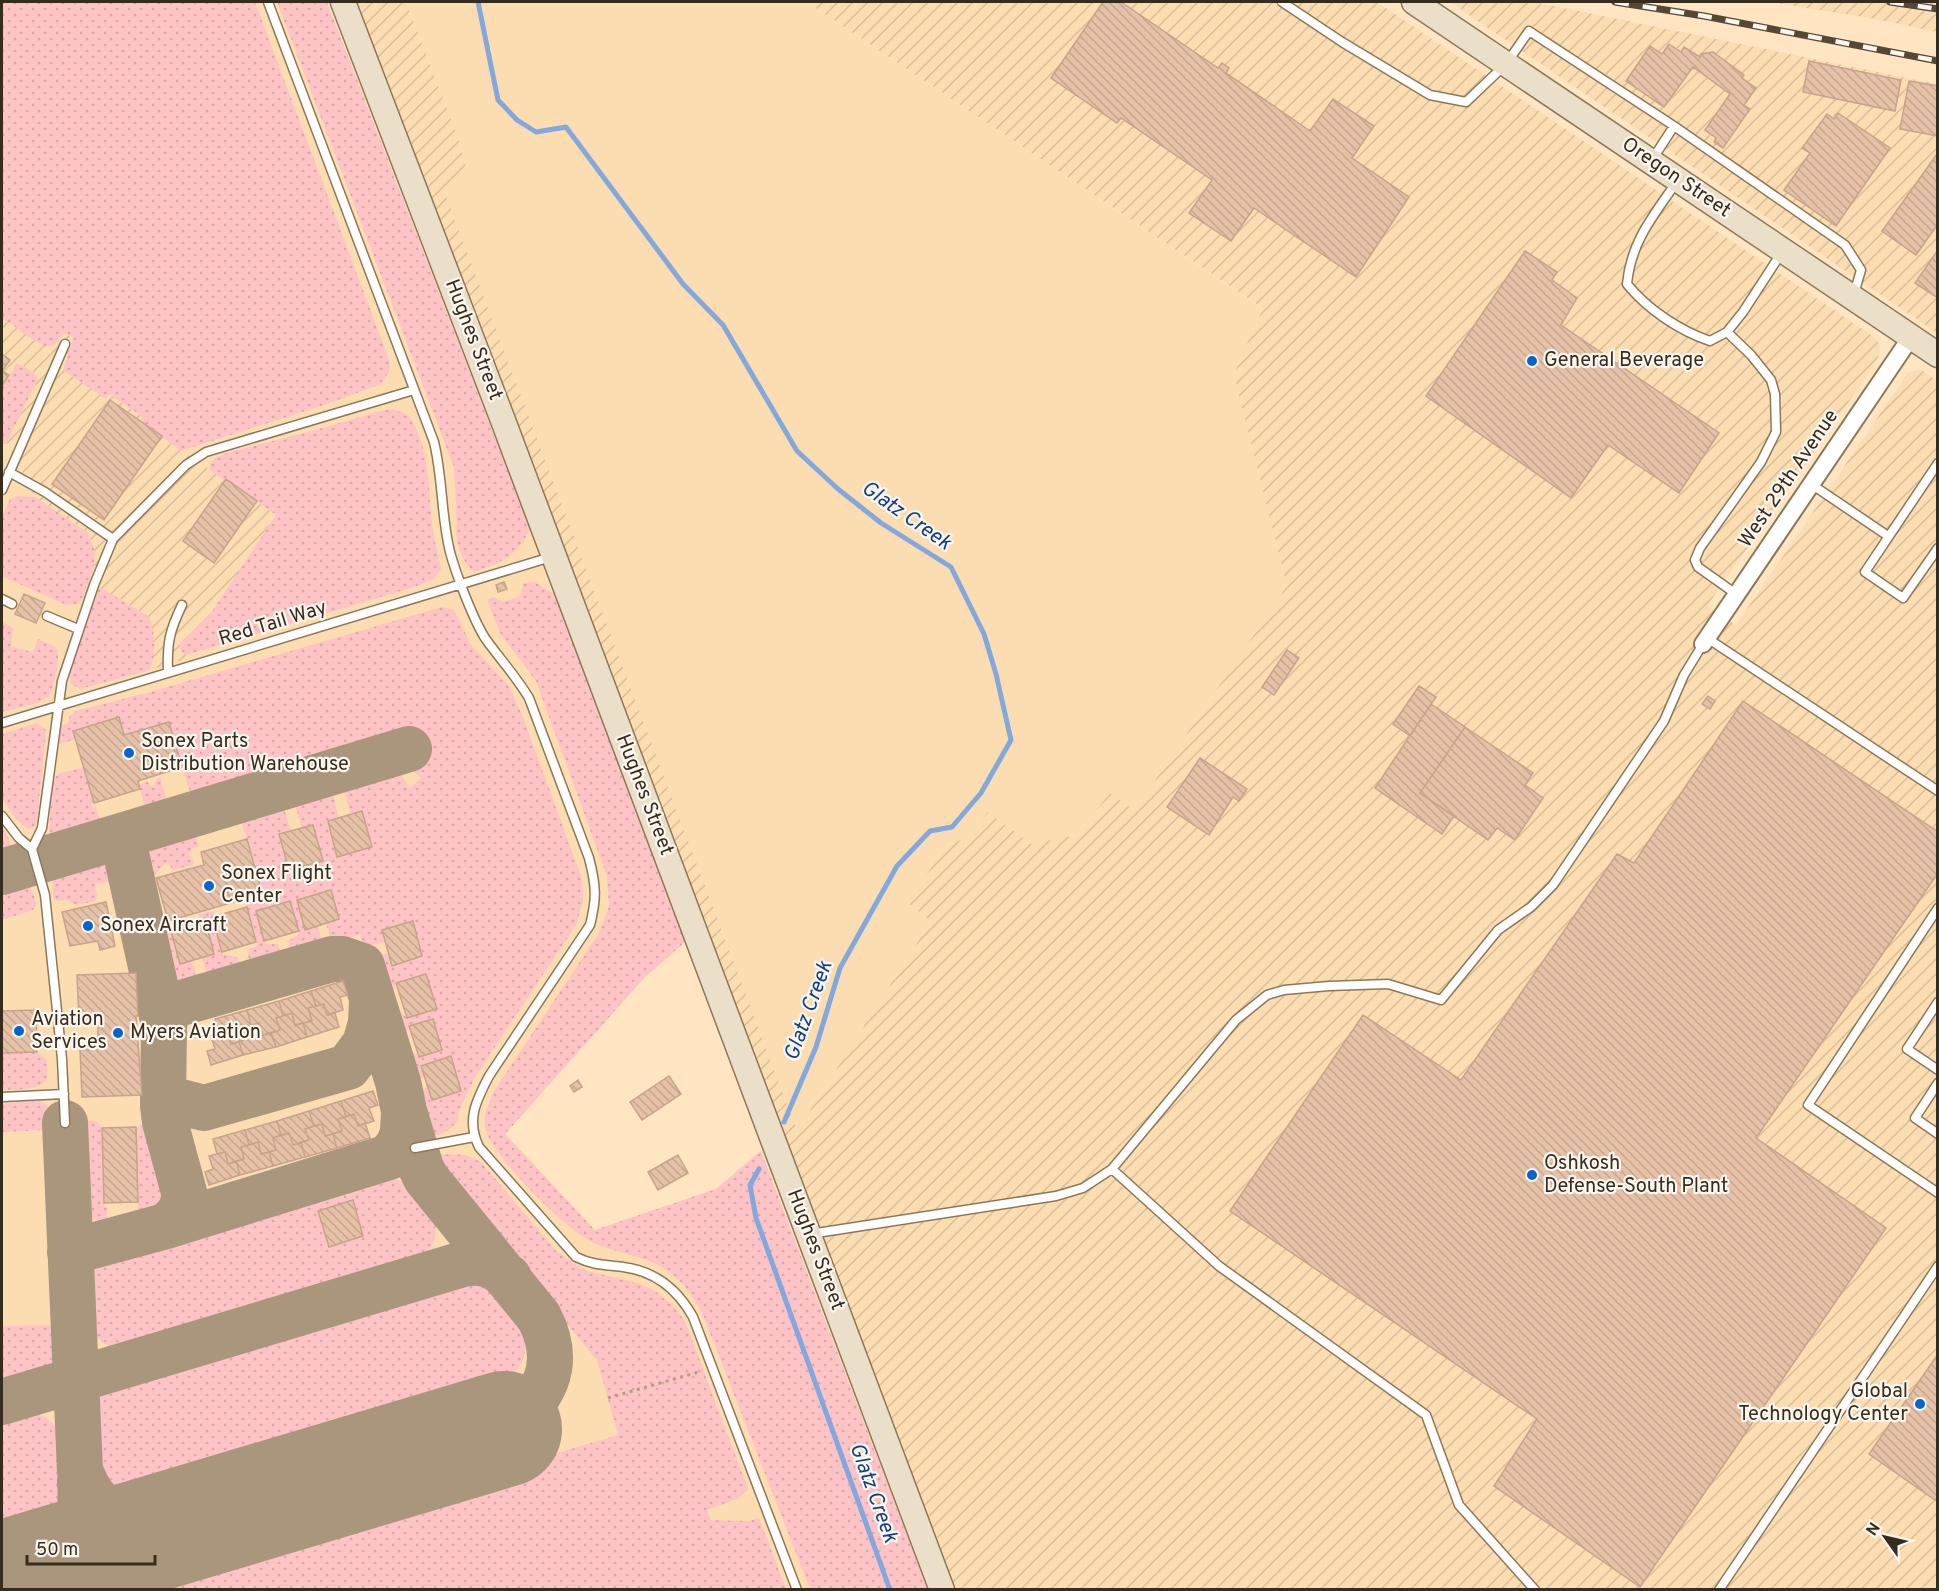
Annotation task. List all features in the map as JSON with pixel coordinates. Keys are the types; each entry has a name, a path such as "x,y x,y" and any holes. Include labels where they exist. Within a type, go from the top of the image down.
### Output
{"street":[{"name":"Hughes Street","path":"343,2 554,556 942,1590"},
{"name":"Oregon Street","path":"1414,2 1652,160 1782,251 1938,355"},
{"name":"West 29th Avenue","path":"1705,641 1911,337"}],"lane":[{"path":"268,2 434,442 440,469 444,520 450,554 483,635 519,680 529,698 589,858 596,884 596,903 590,925 489,1076 482,1090 474,1111 472,1129 474,1137 479,1147 576,1257 598,1265 641,1271 671,1287 683,1299 693,1317 713,1368 797,1590"},
{"path":"1282,2 1342,42 1430,95 1466,102 1506,64 1529,31 1674,126 1845,245 1861,270 1853,298"},
{"path":"1652,160 1674,126"},
{"path":"1678,180 1640,235 1629,263 1628,284 1637,297 1690,334 1710,341 1726,332 1743,312 1782,251"},
{"path":"1726,332 1751,355 1771,380 1776,394 1776,432 1770,446 1700,548 1695,560 1698,567 1736,594"},
{"path":"2,490 65,344"},
{"path":"32,849 42,828 62,681 78,629 113,539 186,465 206,452 414,390"},
{"path":"1938,463 1865,572 1903,597 1938,548"},
{"path":"9,472 45,492 113,539"},
{"path":"1811,484 1888,536"},
{"name":"Red Tail Way","path":"2,723 554,556"},
{"path":"2,599 12,604"},
{"path":"168,673 167,646 170,630 182,605"},
{"path":"46,616 78,629"},
{"path":"809,1234 1056,1196 1083,1188 1112,1169 1236,1020 1267,995 1284,990 1388,984 1441,1000 1498,930 1531,907 1553,885 1664,721 1684,675 1705,641 1938,791"},
{"path":"2,816 19,838 32,849 45,895 62,1059 65,1123"},
{"path":"1938,908 1808,1105 1938,1193"},
{"path":"1936,1006 1907,1049 1938,1070"},
{"path":"1938,1083 1915,1118 1938,1134"},
{"path":"2,1097 64,1094"},
{"path":"416,1148 474,1137"},
{"path":"1112,1169 1219,1266 1426,1415 1459,1505 1535,1590"},
{"path":"1719,1590 1938,1266"}],"path":[{"path":"608,1398 713,1368"}],"shaded area":[{"path":"2,2 327,2 555,595 685,942 644,978 505,1134 595,1230 716,1189 761,1151 927,1589 2,1589"},
{"path":"2,2 255,2 388,357 389,372 381,384 330,403 181,451 141,421 143,417 109,394 106,399 63,370 73,337 64,333 55,344 46,346 2,319"},
{"path":"277,2 327,2 530,529 514,552 484,569 474,572 465,562 460,550 457,536 454,467"},
{"path":"357,2 406,2 457,135 466,167 446,196 797,1131 931,921 907,902 947,846 967,837 988,812 1031,844 1076,835 1110,793 1135,810 1287,586 1234,375 1257,320 1264,309 807,2 1377,2 1874,337 1880,344 1879,356 1866,377 1707,606 1736,625 1908,373 1915,370 1923,371 1937,381 1937,1589 953,1589"},
{"path":"406,2 807,2 1264,310 1257,320 1234,375 1287,586 1135,810 1110,793 1076,835 1031,844 988,812 967,837 947,846 931,920 797,1132 446,196 466,167 457,135"},
{"path":"1450,2 1534,2 1937,84 1937,333"},
{"path":"1770,2 1937,2 1937,32 1876,19"},
{"path":"2,318 31,338 54,345 65,333 73,337 106,398 109,394 144,418 142,421 162,437 276,515 209,617 180,643 180,649 189,658 150,670 154,653 154,636 149,617 89,583 96,556 88,533 35,497 7,443 36,383 36,374 18,363 9,375 2,371 10,360 2,354"},
{"path":"17,363 33,372 38,379 6,444 2,444 2,395 5,396 2,389"},
{"path":"392,409 407,414 415,426 424,452 432,523 441,569 434,579 414,587 184,654 180,643 209,616 276,515 211,471 210,465 214,459 226,453"},
{"path":"17,496 35,497 88,533 95,551 94,567 82,600 77,604 66,605 2,576 2,517 10,499"},
{"path":"535,582 555,595 685,942 644,978 505,1134 595,1230 716,1189 761,1151 927,1589 810,1589 705,1320 691,1295 679,1280 654,1263 602,1246 574,1230 527,1187 498,1152 489,1137 485,1117 494,1091 599,933 609,907 607,876 536,681 500,633 487,600 494,597 502,602 519,597 523,583"},
{"path":"100,587 149,617 154,637 153,657 150,670 80,689 71,684 73,663"},
{"path":"442,607 454,610 471,645 509,686 523,717 582,879 583,901 576,925 475,1077 459,1111 458,1121 445,1132 431,1135 419,1133 407,1093 428,1087 432,1100 461,1092 451,1057 422,1065 425,1077 404,1083 394,1053 407,1049 419,1057 442,1050 433,1020 409,1026 404,1040 391,1043 382,1011 395,1007 407,1018 436,1009 426,974 396,983 392,998 379,1002 367,959 388,953 392,965 422,957 413,922 382,930 385,942 363,948 360,934 332,944 326,923 339,919 331,890 297,900 305,929 318,926 323,948 292,956 288,941 298,935 299,931 290,902 256,912 265,944 278,944 282,959 251,968 249,949 257,946 245,899 247,839 239,815 282,802 291,831 279,834 289,870 323,861 313,825 302,828 293,799 331,788 339,818 328,821 337,856 372,847 362,812 351,815 342,784 393,769 400,770 409,789 421,778 413,771 410,764 419,761 410,735 192,799 169,722 124,735 118,717 74,730 76,739 57,745 61,726 68,723 70,715 76,711 150,692"},
{"path":"2,622 13,628 11,647 33,652 38,639 55,647 58,651 58,661 49,696 40,702 2,712"},
{"path":"37,723 46,730 37,821 34,827 28,829 17,820 2,799 2,734"},
{"path":"84,767 94,803 91,803 92,808 96,807 102,827 58,841 51,835 49,828 53,781 58,774"},
{"path":"160,777 169,807 147,814 139,786 147,781 154,787 156,780"},
{"path":"2,828 11,847 10,854 2,857"},
{"path":"194,828 199,846 192,849 189,854 195,864 173,870 166,863 152,877 140,883 135,856 141,846"},
{"path":"103,855 114,858 121,877 112,882 95,883 97,896 95,901 77,905 66,900 54,899 52,878 54,872"},
{"path":"20,881 30,886 36,904 33,910 2,920 2,886"},
{"path":"214,912 216,916 212,917 223,955 237,958 243,971 209,981 202,958 216,953 205,919 200,920 199,914"},
{"path":"172,923 173,927 170,929 180,964 192,961 199,984 172,991 161,985 149,926"},
{"path":"37,1052 47,1060 47,1079 32,1088 2,1090 2,1053"},
{"path":"41,1101 50,1109 51,1126 48,1130 2,1132 2,1103"},
{"path":"78,1121 96,1121 102,1128 104,1203 107,1207 107,1226 92,1218 82,1201"},
{"path":"150,1123 171,1199 157,1215 141,1221 138,1219 136,1127"},
{"path":"439,1154 466,1155 481,1162 555,1250 587,1271 638,1283 655,1291 672,1305 685,1321 748,1489 737,1499 707,1510 711,1520 749,1521 759,1518 786,1589 99,1589 618,1435 597,1360 427,1157"},
{"path":"371,1174 414,1187 421,1194 434,1217 436,1226 433,1242 429,1250 414,1264 134,1348 110,1347 99,1340 93,1332 84,1299 85,1278 92,1263 109,1251"},
{"path":"462,1279 482,1280 497,1286 516,1310 523,1324 526,1347 522,1362 512,1376 494,1391 139,1497 112,1493 98,1482 89,1446 90,1420 96,1398 107,1387 224,1349"},
{"path":"58,1325 56,1354 53,1364 47,1371 29,1381 2,1389 2,1326"},
{"path":"24,1412 45,1418 57,1430 64,1469 63,1500 60,1510 49,1521 2,1538 2,1416"}],"building":[{"path":"1103,2 1121,2 1218,68 1222,63 1229,68 1226,73 1310,131 1333,99 1374,126 1352,158 1409,197 1356,277 1254,208 1231,241 1189,213 1212,180 1121,118 1117,123 1051,78"},
{"path":"1669,44 1681,52 1684,47 1700,57 1701,54 1713,52 1744,75 1742,78 1756,88 1744,105 1750,109 1723,148 1714,142 1716,138 1705,130 1730,94 1693,67 1664,107 1626,81 1650,46 1662,54"},
{"path":"1809,61 1901,80 1895,111 1803,92"},
{"path":"1909,81 1938,86 1938,136 1900,129"},
{"path":"1838,113 1890,148 1836,226 1784,190 1810,153 1802,148 1827,114 1834,119"},
{"path":"1937,154 1938,224 1916,255 1882,231"},
{"path":"1938,250 1938,298 1915,283"},
{"name":"General Beverage","path":"1525,251 1557,272 1552,280 1577,298 1561,325 1719,433 1679,493 1608,445 1571,498 1426,396"},
{"path":"2,354 10,360 2,371"},
{"path":"2,371 9,375 2,386"},
{"path":"110,400 162,436 104,520 52,484"},
{"path":"226,479 257,501 214,563 183,541"},
{"path":"504,582 507,589 498,592 496,585"},
{"path":"24,594 45,603 36,623 15,614"},
{"path":"1287,650 1299,658 1274,695 1262,687"},
{"path":"1419,686 1436,697 1410,736 1393,724"},
{"path":"1708,696 1715,701 1710,709 1702,704"},
{"name":"Oshkosh Defense-South Plant","path":"1743,701 1938,832 1938,873 1756,1138 1886,1228 1640,1587 1494,1486 1537,1419 1230,1211 1363,1015 1461,1080 1617,854 1634,863"},
{"path":"1431,704 1465,727 1420,793 1454,816 1442,834 1375,788"},
{"name":"Sonex Parts Distribution Warehouse","path":"119,717 124,735 169,722 182,767 138,781 140,789 94,803 73,731"},
{"path":"1465,727 1533,773 1525,785 1543,798 1515,840 1497,828 1488,840 1420,793"},
{"path":"1200,758 1247,789 1239,801 1233,797 1209,835 1167,807"},
{"path":"362,811 372,847 337,857 328,821"},
{"path":"313,825 323,861 289,870 279,834"},
{"name":"Sonex Flight Center","path":"247,839 262,894 168,921 156,878 204,865 201,852"},
{"path":"331,890 339,919 305,930 297,900"},
{"path":"290,901 299,931 264,941 256,911"},
{"name":"Sonex Aircraft","path":"106,902 115,946 100,950 98,941 70,946 62,912"},
{"path":"247,907 256,942 222,952 212,917"},
{"path":"205,918 214,954 180,964 170,928"},
{"path":"413,921 422,956 392,966 382,930"},
{"name":"Myers Aviation","path":"136,973 138,1016 136,1016 142,1095 82,1097 80,1050 98,1049 98,1018 79,1019 77,975"},
{"path":"426,974 437,1009 407,1018 396,983"},
{"path":"343,981 348,995 340,997 343,1010 327,1015 324,1004 316,1006 311,991"},
{"path":"311,991 316,1006 308,1008 312,1021 295,1025 292,1013 283,1016 279,1001"},
{"path":"279,1001 283,1016 276,1018 280,1030 263,1035 259,1023 251,1025 247,1010"},
{"path":"324,1004 327,1015 335,1013 339,1027 307,1037 303,1023 312,1021 308,1008"},
{"name":"Aviation Services","path":"36,1010 37,1052 2,1053 2,1011"},
{"path":"247,1010 251,1025 244,1027 247,1039 231,1044 227,1032 219,1034 215,1019"},
{"path":"292,1013 295,1026 303,1023 307,1037 276,1047 271,1033 280,1030 276,1018"},
{"path":"433,1019 442,1050 419,1057 409,1026"},
{"path":"259,1023 263,1035 271,1033 276,1047 243,1055 239,1042 247,1039 244,1027"},
{"path":"227,1032 231,1044 239,1042 243,1055 211,1065 207,1051 215,1049 211,1036"},
{"path":"451,1056 461,1091 432,1100 421,1066"},
{"path":"669,1076 681,1094 642,1120 630,1102"},
{"path":"578,1080 582,1087 574,1092 570,1086"},
{"path":"373,1091 378,1105 369,1108 374,1121 358,1126 354,1114 346,1117 341,1101"},
{"path":"341,1101 346,1117 338,1119 342,1131 325,1136 322,1124 314,1126 309,1111"},
{"path":"309,1111 314,1126 305,1129 309,1140 293,1145 289,1133 281,1135 277,1121"},
{"path":"354,1114 358,1126 365,1123 370,1138 337,1148 333,1134 342,1131 338,1119"},
{"path":"277,1121 281,1135 273,1138 276,1150 261,1154 258,1142 249,1145 245,1130"},
{"path":"322,1124 325,1136 333,1134 337,1148 305,1157 301,1142 309,1140 305,1129"},
{"path":"136,1127 138,1202 104,1203 102,1128"},
{"path":"245,1130 249,1145 241,1147 244,1159 228,1164 225,1152 217,1154 213,1139"},
{"path":"289,1133 293,1145 301,1142 305,1157 273,1166 269,1152 276,1150 273,1138"},
{"path":"258,1142 261,1154 269,1152 273,1166 240,1175 236,1161 244,1159 241,1147"},
{"path":"225,1152 228,1164 236,1161 240,1175 209,1185 205,1172 213,1169 209,1156"},
{"path":"678,1155 688,1173 658,1190 648,1172"},
{"path":"353,1200 363,1236 329,1247 318,1211"},
{"name":"Global Technology Center","path":"1938,1354 1938,1497 1935,1500 1869,1454"}],"waterway":[{"name":"Glatz Creek","path":"478,2 498,100 517,120 536,132 566,127 683,284 723,325 797,451 838,489 881,523 951,567 984,634 996,674 1011,740 981,793 952,827 930,831 897,866 840,968 816,1047 784,1122"},
{"name":"Glatz Creek","path":"759,1169 750,1185 756,1218 890,1590"}],"taxiway":[{"path":"2,872 409,749"},
{"path":"106,841 119,846 127,858 164,1025"},
{"path":"70,1252 166,1226 389,1157 399,1144 403,1132 404,1111 398,1082 362,966 342,959 332,959 171,1006 164,1025 163,1106 184,1198 180,1211 166,1226"},
{"path":"163,1091 173,1100 204,1108 348,1067 365,1044 371,1023 372,999"},
{"path":"404,1111 426,1178 539,1317 546,1334 550,1351 546,1380 530,1406 504,1429"},
{"path":"65,1123 80,1471 97,1550"},
{"path":"2,1402 463,1264 488,1265 509,1278"},
{"path":"82,1475 88,1489 105,1508 126,1519 164,1530"},
{"path":"34,1569 46,1559 74,1526 79,1514 80,1481"}],"runway":[{"path":"2,1579 504,1429"}],"railway":[{"path":"1615,2 1704,16 1938,61"},
{"path":"1890,2 1938,9"}],"place":[{"name":"General Beverage","path":"1532,361"},
{"name":"Sonex Parts Distribution Warehouse","path":"129,753"},
{"name":"Sonex Flight Center","path":"209,886"},
{"name":"Sonex Aircraft","path":"88,926"},
{"name":"Aviation Services","path":"19,1031"},
{"name":"Myers Aviation","path":"118,1033"},
{"name":"Oshkosh Defense-South Plant","path":"1532,1175"},
{"name":"Global Technology Center","path":"1920,1404"}]}
